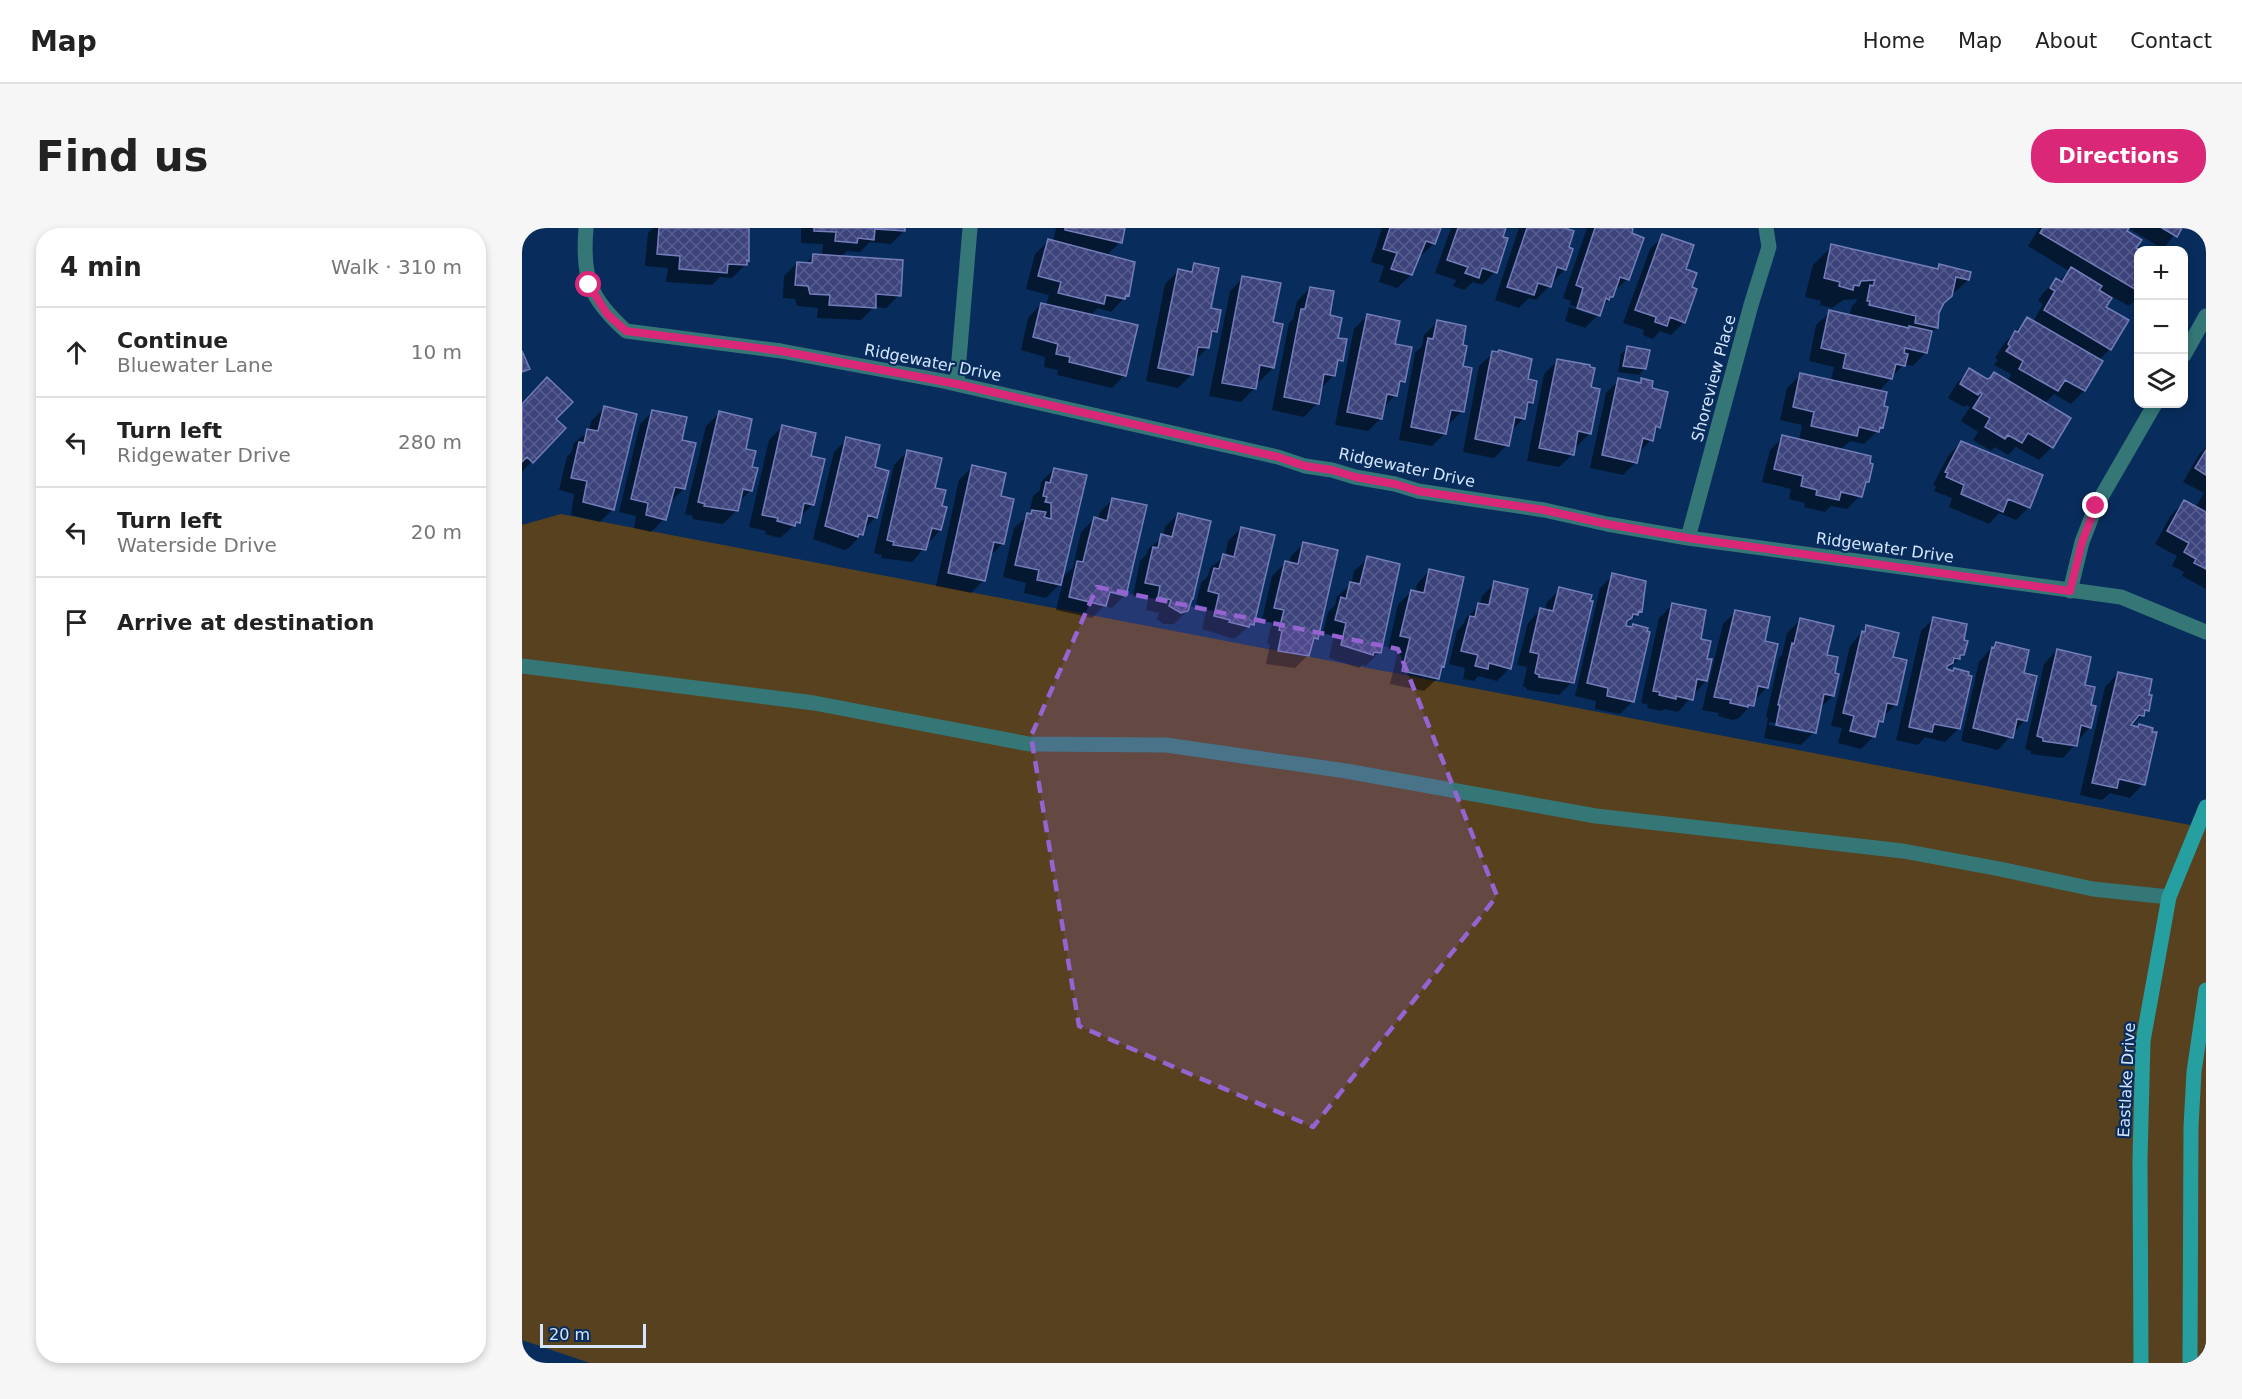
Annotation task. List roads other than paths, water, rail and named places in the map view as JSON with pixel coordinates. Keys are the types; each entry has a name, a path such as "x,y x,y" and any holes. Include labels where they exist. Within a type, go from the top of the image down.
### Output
{"street":[{"name":"Ridgewater Drive","path":"586,228 584,253 589,285 607,314 626,331 781,351 957,384 1418,491 1544,510 1688,538 2121,597 2206,632"},
{"path":"957,384 970,228"},
{"name":"Shoreview Place","path":"1688,538 1769,247 1766,228"},
{"path":"2185,354 2206,316"},
{"path":"2070,591 2082,542 2096,506 2153,408"},
{"path":"522,666 814,703 1029,744 1166,745 1346,771 1596,816 1903,851 2000,868 2092,889 2169,897"},
{"name":"Eastlake Drive","path":"2141,1363 2140,1159 2143,1041 2169,897 2206,807"},
{"path":"2190,1363 2192,1105 2194,1072 2206,990"}]}
